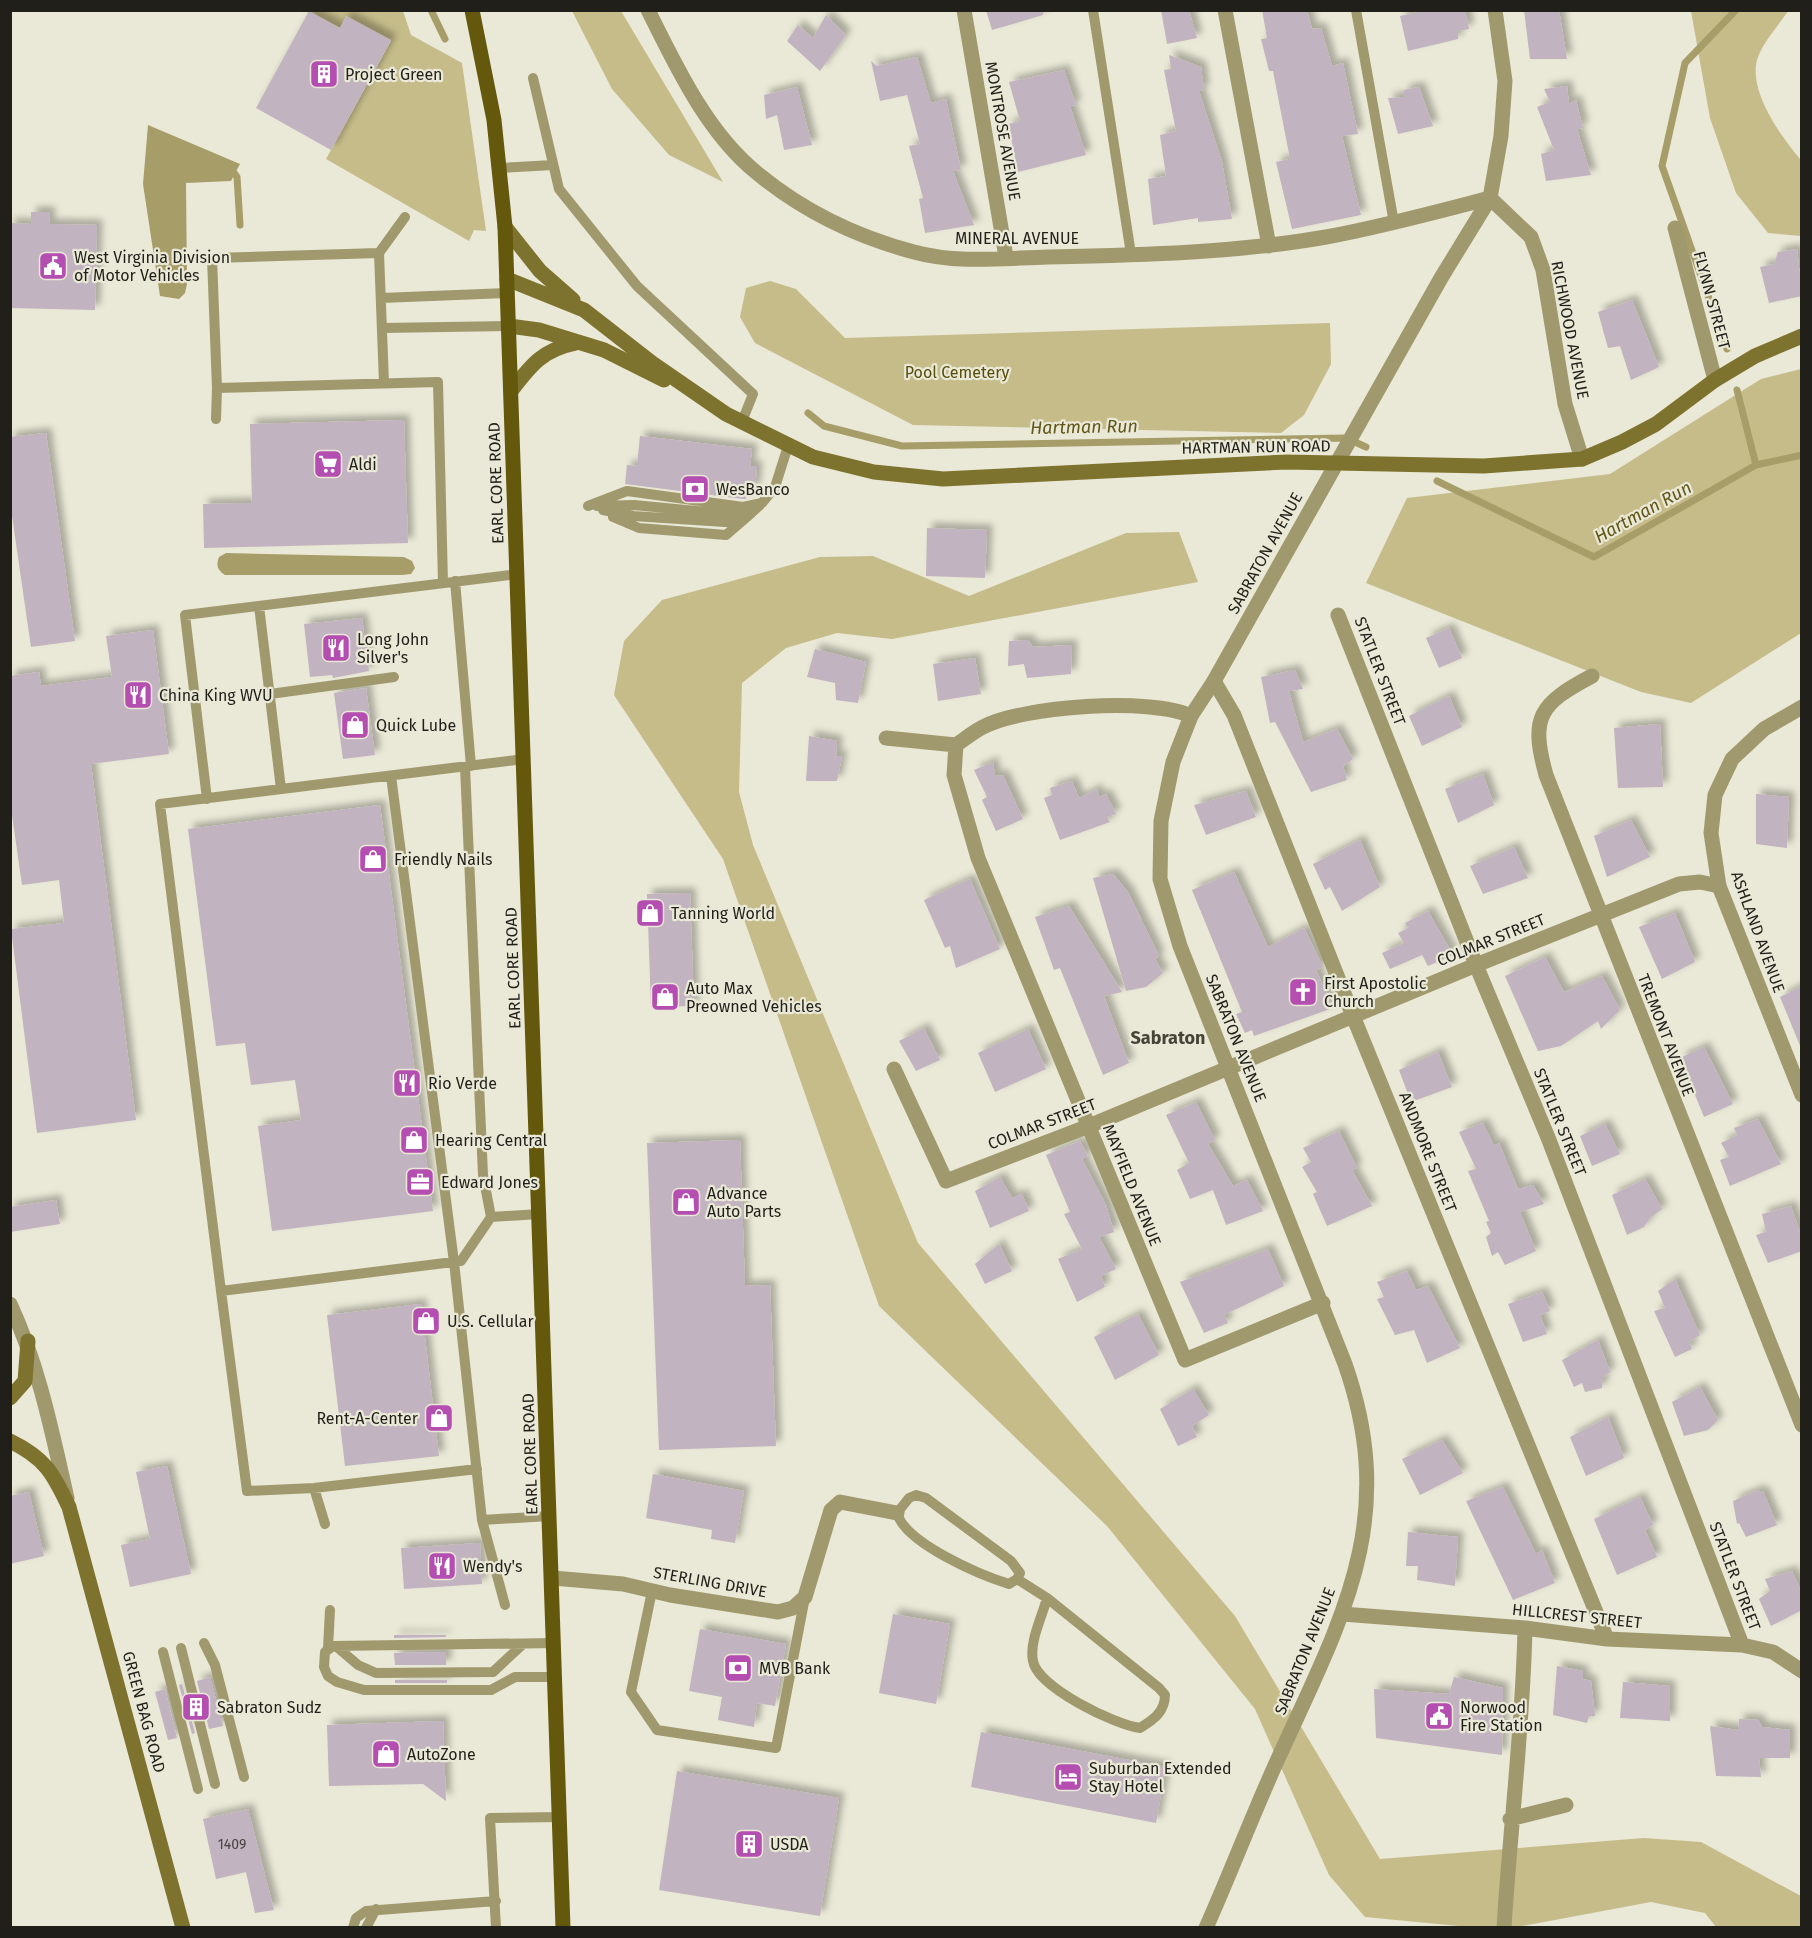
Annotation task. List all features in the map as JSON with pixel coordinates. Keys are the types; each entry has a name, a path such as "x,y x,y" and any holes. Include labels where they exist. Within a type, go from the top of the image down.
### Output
{"main road":[{"name":"EARL CORE ROAD","path":"472,10 494,120 505,228 563,1928"},
{"path":"505,228 540,271 584,310"},
{"name":"HARTMAN RUN ROAD","path":"507,286 584,310 741,424 788,446 813,457 864,470 943,479 1286,462 1484,466 1582,459 1656,424 1715,380 1755,356 1802,336"},
{"name":"HARTMAN RUN ROAD","path":"509,326 539,330 604,350 697,394"},
{"path":"511,391 534,362 556,347 577,343"},
{"path":"10,1398 25,1381 28,1341"},
{"name":"GREEN BAG ROAD","path":"10,1441 40,1458 57,1482 69,1507 183,1928"}],"street":[{"name":"MINERAL AVENUE","path":"648,10 695,97 727,144 756,172 795,201 850,231 917,253 966,259 1131,254 1269,246 1394,223 1490,198"},
{"name":"MONTROSE AVENUE","path":"964,10 1006,258"},
{"path":"1225,10 1269,246"},
{"path":"1490,198 1501,136 1505,81 1495,10"},
{"name":"SABRATON AVENUE","path":"1206,1928 1342,1614 1360,1553 1367,1515 1367,1452 1357,1397 1323,1303 1180,946 1160,879 1161,821 1173,762 1191,716 1214,681 1441,278 1490,198"},
{"name":"RICHWOOD AVENUE","path":"1490,198 1531,237 1543,270 1565,404 1582,459"},
{"name":"FLYNN STREET","path":"1675,228 1715,380"},
{"name":"STATLER STREET","path":"1338,615 1476,965 1553,1150 1742,1645"},
{"name":"TREMONT AVENUE","path":"1592,676 1566,690 1548,707 1538,723 1537,742 1546,775 1802,1425"},
{"name":"ANDMORE STREET","path":"1214,681 1234,715 1353,1016 1607,1639"},
{"path":"886,738 956,746 984,726 1038,710 1126,706 1165,708 1191,716"},
{"name":"ASHLAND AVENUE","path":"1802,707 1764,729 1732,759 1715,795 1711,833 1719,886 1802,1095"},
{"name":"MAYFIELD AVENUE","path":"956,746 954,775 978,858 1185,1360 1323,1303"},
{"name":"COLMAR STREET","path":"894,1069 946,1181 1089,1126 1476,965 1678,884 1700,882 1719,886"},
{"path":"10,1304 28,1341 48,1409 69,1507"},
{"path":"805,1597 831,1510 840,1502 897,1513"},
{"name":"STERLING DRIVE","path":"552,1578 623,1584 778,1612 793,1608 805,1597"},
{"name":"HILLCREST STREET","path":"1342,1614 1525,1628 1607,1639 1742,1645 1773,1652 1802,1671"},
{"path":"1504,1928 1510,1819 1524,1680 1525,1628"},
{"path":"1510,1819 1566,1805"}],"lane":[{"path":"1094,10 1131,254"},
{"path":"1356,10 1394,223"},
{"path":"533,78 559,189 637,285 753,394 741,424"},
{"path":"499,168 553,165"},
{"path":"384,383 379,253 405,217"},
{"path":"216,419 212,258 379,253"},
{"path":"381,298 507,286"},
{"path":"382,328 509,326"},
{"path":"217,388 438,382 443,583"},
{"path":"588,506 639,528 726,535 762,503 774,487 788,446"},
{"path":"588,506 627,491 742,507 762,503"},
{"path":"588,506 634,505 744,520"},
{"path":"207,799 185,615 518,574"},
{"path":"221,1291 461,1261 491,1217 483,1175 468,766 454,581"},
{"path":"259,606 281,789"},
{"path":"270,694 394,677"},
{"path":"477,1469 314,1488 247,1491 160,804 524,759"},
{"path":"391,776 454,1262 482,1520 505,1605"},
{"path":"491,1217 540,1214"},
{"path":"314,1488 325,1524"},
{"path":"916,1495 926,1497 1011,1561 1020,1573 1017,1579 1010,1584 993,1579 948,1556 912,1536 900,1524 897,1513 909,1498 916,1495"},
{"path":"482,1520 550,1516"},
{"path":"1017,1579 1047,1598 1159,1688 1165,1695 1165,1702 1159,1715 1140,1728 1125,1726 1103,1716 1041,1678 1033,1664 1032,1652 1047,1598"},
{"path":"652,1591 631,1692 657,1730 776,1748 805,1597"},
{"path":"330,1610 333,1647 324,1667 328,1676 337,1682 364,1690 490,1690 515,1677 556,1677"},
{"path":"204,1643 215,1665 244,1777"},
{"path":"333,1647 555,1643"},
{"path":"333,1647 358,1665 376,1673 493,1672 523,1644"},
{"path":"181,1648 215,1784"},
{"path":"163,1652 198,1789"},
{"path":"496,1928 490,1818 560,1817"},
{"path":"354,1928 356,1918 366,1911 376,1909 496,1901"},
{"path":"366,1928 376,1909"}],"green space":[{"path":"305,11 403,11 411,35 462,63 486,231 474,230 469,241 326,159 391,41 346,16 340,28"},
{"path":"572,11 621,11 723,182 669,155 612,89"},
{"path":"1691,11 1788,11 1761,51 1756,70 1761,98 1768,112 1801,160 1801,236 1768,233 1736,193 1710,118"},
{"name":"Pool Cemetery","path":"770,281 796,289 845,338 1330,323 1331,364 1304,415 1281,433 913,425 755,343 740,317 746,288"},
{"path":"1801,369 1801,633 1691,703 1641,692 1366,583 1407,498 1610,474 1761,379"},
{"path":"1179,532 1198,582 892,639 837,633 786,648 742,683 739,792 753,845 918,1243 1235,1616 1380,1859 1644,1838 1701,1842 1801,1896 1801,1927 1716,1927 1705,1913 1651,1902 1517,1927 1469,1927 1365,1917 1329,1875 1255,1709 1107,1526 879,1306 723,859 614,695 624,641 662,600 820,557 873,556 969,596 1126,533"}],"shaded area":[{"path":"148,125 240,164 231,181 186,183 187,284 185,293 179,299 160,296 143,184"},
{"path":"226,553 404,557 412,561 415,568 411,574 402,575 225,575 220,571 218,562 219,557"}],"building":[{"path":"986,10 1043,10 1043,15 992,30"},
{"path":"1161,10 1189,10 1197,38 1167,44"},
{"path":"1262,10 1307,10 1312,29 1321,28 1332,66 1343,63 1358,134 1342,136 1361,215 1292,229 1276,162 1290,159 1273,71 1269,71 1261,39 1267,38"},
{"path":"1427,10 1465,10 1469,29 1458,31 1458,39 1408,51 1400,16"},
{"path":"1524,10 1559,10 1567,59 1530,59"},
{"name":"Project Green","path":"309,11 340,28 346,16 391,40 331,150 256,108"},
{"path":"826,15 846,35 820,71 787,41 798,25 813,38"},
{"path":"1169,55 1201,67 1204,90 1199,91 1222,162 1232,219 1198,222 1198,218 1153,225 1148,179 1166,176 1160,135 1176,131 1164,70 1171,69"},
{"path":"917,57 931,103 946,99 961,170 953,171 974,225 925,233 919,199 923,198 909,146 920,144 907,95 880,101 871,61 877,66"},
{"path":"1064,70 1076,105 1070,106 1086,155 1018,172 1008,124 1020,121 1009,82"},
{"path":"1567,86 1569,104 1576,100 1583,128 1577,129 1591,175 1546,181 1541,154 1554,150 1537,107 1550,102 1544,89"},
{"path":"797,87 812,145 784,150 777,115 766,119 764,95"},
{"path":"1419,87 1433,126 1398,134 1388,98 1404,97 1404,90"},
{"name":"West Virginia Division of Motor Vehicles","path":"31,212 50,212 49,224 97,225 95,310 10,308 10,223 31,224"},
{"path":"1797,249 1802,296 1769,303 1760,267 1774,264 1778,252"},
{"path":"1632,300 1659,367 1631,380 1620,346 1608,348 1598,312"},
{"name":"Aldi","path":"404,420 408,543 204,548 203,504 252,503 250,424"},
{"path":"46,433 75,641 31,647 10,502 10,437"},
{"name":"WesBanco","path":"640,436 752,449 750,466 757,466 755,490 747,488 746,499 743,499 625,484 627,465 637,466"},
{"path":"927,528 987,530 985,578 926,576"},
{"name":"Long John Silver's","path":"362,618 369,671 333,678 332,675 310,677 304,624"},
{"path":"1449,628 1462,658 1439,668 1426,638"},
{"path":"153,630 169,754 91,764 136,1120 37,1133 11,929 64,923 59,880 22,885 10,801 10,676 39,672 41,686 112,677 106,636"},
{"path":"1028,640 1033,647 1072,645 1071,674 1027,678 1024,664 1008,666 1009,641"},
{"path":"815,649 866,662 858,703 836,700 835,683 807,677"},
{"path":"975,658 981,694 938,701 933,664"},
{"path":"1295,670 1303,689 1289,691 1303,742 1337,729 1353,759 1343,766 1347,780 1311,792 1275,722 1270,723 1261,677"},
{"name":"Quick Lube","path":"366,688 375,755 343,759 334,693"},
{"path":"1449,696 1462,727 1422,746 1409,716"},
{"path":"1660,724 1663,787 1618,788 1614,728"},
{"path":"809,736 837,741 836,756 842,756 837,781 806,781"},
{"path":"993,762 995,776 1003,775 1023,819 996,831 982,800 987,797 974,770"},
{"path":"1483,774 1494,805 1458,823 1445,789"},
{"path":"1072,781 1079,798 1097,789 1099,797 1106,794 1116,814 1107,817 1110,822 1060,840 1044,798 1052,795 1050,788"},
{"path":"1246,791 1256,817 1206,835 1194,805"},
{"path":"1756,794 1789,797 1787,848 1756,844"},
{"path":"380,805 433,1211 272,1231 258,1126 301,1120 295,1080 251,1085 245,1043 216,1046 188,829"},
{"path":"1631,820 1650,857 1607,877 1594,836"},
{"path":"1360,840 1380,887 1342,911 1330,887 1325,890 1313,864"},
{"path":"1514,847 1528,878 1483,894 1470,866"},
{"path":"1234,872 1268,947 1304,928 1323,967 1316,970 1333,1008 1254,1036 1252,1030 1245,1033 1236,1014 1242,1012 1192,890"},
{"path":"1113,874 1128,892 1159,956 1155,959 1163,973 1146,987 1126,991 1093,878"},
{"path":"970,879 1000,949 956,968 950,946 945,948 924,900"},
{"path":"690,893 694,1006 651,1007 647,894"},
{"path":"1069,906 1122,992 1104,996 1129,1063 1103,1075 1060,968 1054,970 1035,917"},
{"path":"1428,911 1453,955 1428,966 1422,955 1390,969 1382,953 1404,943 1398,933 1408,928 1405,923"},
{"path":"1675,913 1695,962 1662,979 1639,927"},
{"path":"1545,957 1564,992 1602,976 1620,1010 1601,1029 1598,1021 1561,1046 1538,1051 1505,976"},
{"path":"1802,986 1802,1048 1801,1048 1780,997"},
{"path":"924,1028 940,1060 916,1071 899,1041"},
{"path":"1028,1029 1046,1069 995,1092 978,1053"},
{"path":"1704,1047 1733,1104 1704,1117 1680,1058"},
{"path":"1438,1052 1452,1087 1411,1102 1399,1070"},
{"path":"1196,1102 1215,1140 1208,1144 1233,1186 1247,1180 1263,1211 1226,1225 1213,1190 1190,1199 1177,1170 1189,1163 1166,1115"},
{"path":"1758,1119 1781,1164 1730,1186 1720,1160 1729,1157 1721,1143 1737,1135 1734,1128"},
{"path":"1483,1123 1494,1146 1499,1143 1518,1189 1533,1185 1544,1204 1520,1212 1536,1251 1505,1265 1498,1252 1492,1256 1486,1237 1491,1233 1486,1222 1489,1221 1468,1171 1476,1169 1459,1132"},
{"path":"1605,1124 1620,1154 1592,1166 1580,1136"},
{"path":"1339,1131 1357,1168 1352,1170 1372,1206 1327,1226 1313,1194 1317,1192 1302,1167 1311,1162 1303,1148"},
{"path":"740,1140 745,1286 770,1285 776,1446 659,1450 647,1143"},
{"path":"1080,1141 1088,1156 1082,1159 1106,1205 1114,1232 1099,1237 1116,1269 1101,1276 1105,1287 1077,1302 1058,1259 1082,1249 1064,1214 1070,1212 1046,1155"},
{"path":"1000,1177 1012,1198 1022,1194 1029,1211 990,1228 975,1191"},
{"path":"1645,1179 1662,1209 1650,1218 1644,1227 1627,1235 1612,1195"},
{"path":"56,1200 60,1224 10,1232 10,1207"},
{"path":"1791,1206 1802,1238 1802,1251 1768,1263 1756,1235 1766,1232 1762,1214"},
{"path":"999,1244 1012,1271 985,1284 975,1264"},
{"path":"1268,1249 1284,1286 1224,1315 1228,1323 1204,1333 1180,1282"},
{"path":"1407,1271 1416,1290 1428,1286 1460,1348 1427,1363 1414,1330 1395,1335 1377,1299 1384,1297 1377,1282"},
{"path":"1675,1279 1700,1335 1689,1342 1692,1349 1675,1357 1654,1311 1665,1308 1658,1291"},
{"path":"1542,1292 1550,1311 1540,1315 1547,1334 1523,1342 1508,1304"},
{"path":"421,1304 439,1456 345,1466 327,1315"},
{"path":"1138,1314 1159,1355 1115,1380 1094,1337"},
{"path":"1598,1340 1610,1372 1603,1377 1602,1388 1585,1392 1582,1383 1574,1387 1562,1360"},
{"path":"1700,1387 1718,1420 1708,1430 1684,1436 1672,1402"},
{"path":"1193,1389 1209,1415 1192,1426 1197,1437 1178,1446 1160,1409"},
{"path":"1608,1417 1624,1458 1586,1476 1570,1437"},
{"path":"1442,1440 1463,1473 1420,1495 1402,1459"},
{"path":"167,1466 191,1574 130,1587 121,1545 150,1539 136,1472"},
{"path":"653,1474 744,1491 735,1543 711,1539 712,1530 646,1518"},
{"path":"1503,1487 1536,1554 1542,1550 1555,1583 1513,1600 1466,1501"},
{"path":"1758,1490 1760,1493 1763,1491 1777,1525 1746,1537 1739,1523 1737,1524 1733,1501"},
{"path":"29,1492 44,1556 10,1564 10,1496"},
{"path":"1640,1497 1653,1525 1645,1530 1657,1557 1617,1575 1594,1519"},
{"path":"1408,1532 1458,1537 1455,1586 1417,1580 1418,1566 1406,1566"},
{"name":"Wendy's","path":"480,1543 482,1584 404,1589 401,1548"},
{"path":"1792,1571 1802,1593 1802,1610 1771,1626 1759,1599 1770,1591 1765,1579"},
{"path":"893,1614 950,1624 936,1704 879,1693"},
{"name":"MVB Bank","path":"700,1629 786,1644 775,1706 757,1703 754,1727 718,1720 722,1697 689,1691"},
{"path":"394,1635 446,1635 446,1637 394,1638"},
{"path":"446,1652 446,1665 395,1665 394,1653"},
{"path":"1557,1666 1583,1671 1583,1679 1591,1681 1595,1716 1589,1716 1587,1723 1553,1715"},
{"path":"210,1677 223,1726 209,1729 197,1681"},
{"name":"Norwood Fire Station","path":"1454,1677 1503,1688 1502,1755 1376,1738 1374,1689 1449,1694"},
{"path":"395,1680 447,1680 447,1683 395,1683"},
{"path":"1623,1682 1670,1686 1670,1721 1620,1718"},
{"path":"182,1684 195,1733 192,1734 179,1685"},
{"path":"165,1689 177,1738 168,1740 155,1692"},
{"path":"1739,1719 1758,1720 1762,1727 1790,1730 1790,1758 1759,1758 1761,1777 1716,1776 1710,1726 1738,1730"},
{"name":"AutoZone","path":"443,1721 446,1801 423,1784 329,1786 327,1725"},
{"name":"Suburban Extended Stay Hotel","path":"981,1732 1166,1767 1156,1823 971,1787"},
{"name":"USDA","path":"677,1771 839,1798 820,1916 659,1890"},
{"path":"248,1809 274,1910 255,1913 246,1872 216,1879 203,1819"}],"waterway":[{"name":"Hartman Run","path":"431,10 445,39"},
{"path":"1727,349 1662,166 1685,63 1736,10"},
{"path":"235,174 240,225"},
{"path":"1737,390 1756,465"},
{"name":"Hartman Run","path":"808,413 824,426 902,446 1346,438 1366,447"},
{"name":"Hartman Run","path":"1437,481 1594,557 1756,465 1802,455"}],"place":[{"name":"Project Green","path":"324,74"},
{"name":"West Virginia Division of Motor Vehicles","path":"53,266"},
{"name":"Aldi","path":"328,464"},
{"name":"WesBanco","path":"695,489"},
{"name":"Long John Silver's","path":"336,648"},
{"name":"China King WVU","path":"138,695"},
{"name":"Quick Lube","path":"355,725"},
{"name":"Friendly Nails","path":"373,859"},
{"name":"Tanning World","path":"650,913"},
{"name":"First Apostolic Church","path":"1303,992"},
{"name":"Auto Max Preowned Vehicles","path":"665,997"},
{"name":"Rio Verde","path":"407,1083"},
{"name":"Hearing Central","path":"414,1140"},
{"name":"Edward Jones","path":"420,1182"},
{"name":"Advance Auto Parts","path":"686,1202"},
{"name":"U.S. Cellular","path":"426,1321"},
{"name":"Rent-A-Center","path":"439,1418"},
{"name":"Wendy's","path":"442,1566"},
{"name":"MVB Bank","path":"738,1668"},
{"name":"Sabraton Sudz","path":"196,1707"},
{"name":"Norwood Fire Station","path":"1439,1716"},
{"name":"AutoZone","path":"386,1754"},
{"name":"Suburban Extended Stay Hotel","path":"1068,1777"},
{"name":"USDA","path":"749,1844"}],"district":[{"name":"Sabraton","path":"1168,1038"}]}
